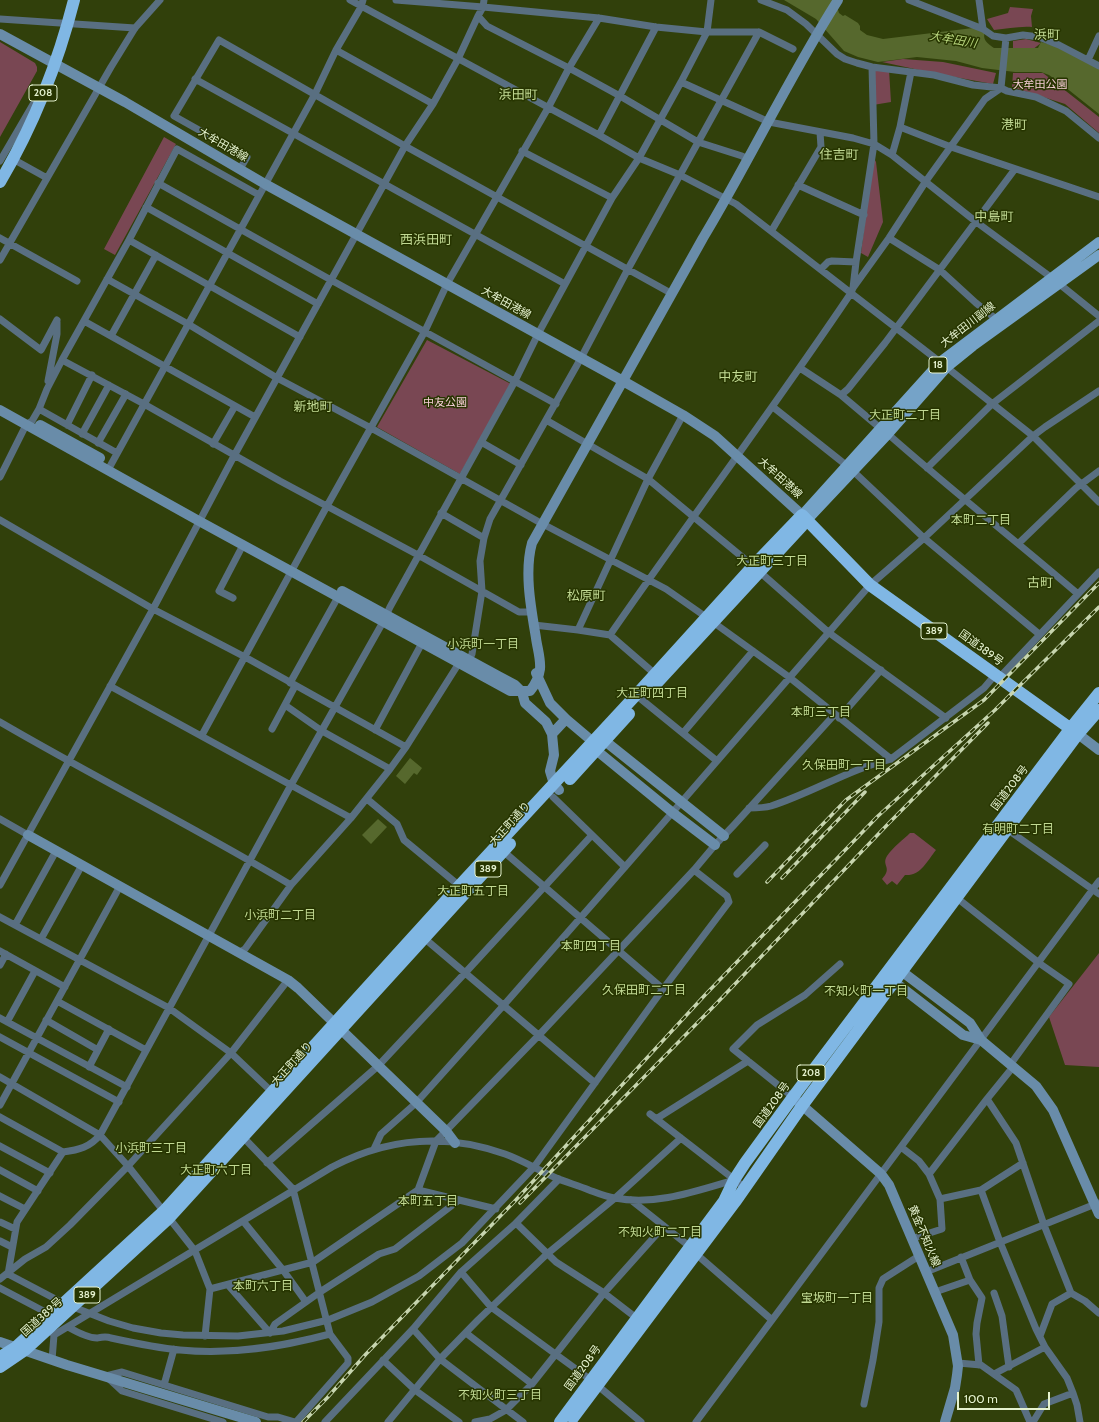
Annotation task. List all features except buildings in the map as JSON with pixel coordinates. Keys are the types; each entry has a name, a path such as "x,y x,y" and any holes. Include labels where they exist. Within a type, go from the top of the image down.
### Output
{"highway":[{"name":"208","path":"0,182 27,131 43,95 58,54 74,0"},
{"name":"大正町通り","path":"166,1214 272,1092 338,1027 424,938 463,889 503,851 594,746 805,517"},
{"name":"国道389号","path":"805,517 870,585 1074,731"},
{"name":"大正町通り","path":"594,746 605,741 655,674 710,620"},
{"name":"国道208号","path":"898,968 957,898 1008,830 1099,693"},
{"name":"国道208号","path":"560,1422 594,1382 692,1250 744,1187 890,979 1074,731 1099,710"},
{"name":"大正町通り","path":"166,1214 243,1137 338,1027 463,889 555,791"},
{"name":"国道208号","path":"692,1250 724,1200 734,1180 793,1098 890,979"},
{"name":"国道389号","path":"0,1367 21,1349 51,1315 68,1305 166,1214"},
{"name":"国道389号","path":"0,1357 21,1349 51,1332 68,1305"},
{"name":"国道208号","path":"570,1422 594,1382"}],"main road":[{"name":"大牟田川副線","path":"943,364 973,346 1056,281 1099,242"},
{"name":"大牟田川副線","path":"805,517 943,364 996,319 1099,255"}],"street":[{"path":"0,260 135,28 160,0"},
{"path":"350,0 363,2 458,59 639,158 680,175 736,204 852,291 896,328 1032,436 1099,502"},
{"path":"110,467 164,366 315,94 336,50 363,2 365,3 367,0"},
{"path":"396,0 484,3 656,27 707,32 759,32 793,49"},
{"path":"0,1117 63,1152 72,1151 93,1143 100,1134 515,381 538,334 612,198 639,158 681,82 707,32 711,0"},
{"path":"761,0 787,10 817,29 837,54 857,63 934,75 973,86 1001,88 1007,91 1036,97 1066,111 1099,138"},
{"path":"909,0 983,29 993,36 1006,38 1023,35 1039,37 1060,45 1099,66"},
{"path":"979,0 983,29"},
{"path":"0,885 153,609 255,417 356,234 405,146 433,104 458,59 484,3"},
{"path":"715,845 673,813 594,746 550,703 535,670 530,613 529,554 540,523 702,238 744,157 766,121 832,3"},
{"path":"478,16 487,26 620,96 698,142 744,157"},
{"path":"202,735 327,506 425,331 447,284 548,108 569,68 599,18"},
{"path":"0,19 135,28"},
{"path":"599,135 656,27"},
{"path":"240,952 245,949 291,885 367,799 406,747 464,662 472,654 482,591 480,561 484,538 490,520 556,404 628,269 759,32"},
{"name":"大牟田港線","path":"0,34 266,184 621,379 683,415 715,436 805,517"},
{"path":"1088,60 1099,36"},
{"path":"610,636 648,579 694,518 773,407 889,238 926,181 985,99 1001,88 1006,38"},
{"path":"240,169 247,157 174,116 219,40 405,146 667,291"},
{"path":"336,50 433,104"},
{"path":"0,161 56,65"},
{"path":"852,291 874,144 872,66"},
{"path":"892,155 900,126 911,72"},
{"path":"195,80 565,284"},
{"path":"681,82 766,121 853,138 874,144 892,155 975,221 1056,281 1099,316"},
{"path":"900,126 951,147 1099,197"},
{"path":"772,230 820,147 820,132"},
{"path":"0,477 29,423 39,409 47,389 62,360 108,279 177,149 259,195"},
{"path":"522,152 612,198"},
{"path":"4,154 47,178"},
{"path":"841,395 848,389 896,328 1015,169"},
{"path":"158,183 556,404"},
{"path":"798,185 864,215"},
{"path":"621,379 667,291 723,197"},
{"path":"146,207 318,304"},
{"path":"0,238 77,281"},
{"path":"889,238 940,270 996,319"},
{"path":"129,240 300,337"},
{"path":"111,336 156,255"},
{"path":"821,269 825,264 832,261 856,262"},
{"path":"108,279 188,324 277,378 371,428 540,523 648,579 710,620 789,677 891,759"},
{"path":"0,319 41,350 57,320 57,334 47,389"},
{"path":"84,321 255,417"},
{"path":"927,468 992,404 1099,321"},
{"path":"62,360 92,375 234,456 418,555 519,612 530,613"},
{"path":"800,368 841,395 1078,594"},
{"path":"67,425 92,375"},
{"path":"69,445 109,385"},
{"path":"374,1149 381,1134 416,1103 503,1006 673,813 870,585 924,538 1032,436 1099,391"},
{"path":"98,443 126,394"},
{"path":"0,403 29,423"},
{"path":"213,444 235,406"},
{"path":"773,407 849,468 924,538 1039,634"},
{"path":"39,409 117,453"},
{"path":"0,410 29,423 464,662"},
{"path":"578,630 648,479 683,415"},
{"path":"546,420 648,479 756,569 828,632 946,718"},
{"path":"481,442 521,465"},
{"path":"1018,543 1080,484 1099,471"},
{"path":"442,514 484,538"},
{"path":"201,518 243,545 294,568 338,597 385,618 422,643 514,685 522,692 525,703 546,722 552,734 554,755 550,771 555,791 592,835 625,867"},
{"path":"0,520 153,609 245,657 406,747"},
{"path":"232,598 219,590 243,545"},
{"path":"749,808 770,806 820,787 875,763 891,759 984,688 1099,572"},
{"path":"272,729 285,705 293,684 338,597"},
{"path":"522,692 530,691 538,676 540,667 534,626 530,613"},
{"path":"534,626 578,630 610,636 655,674"},
{"path":"375,730 422,643"},
{"path":"683,733 753,651"},
{"path":"210,1289 313,1262 418,1190 436,1141 539,1035 694,870 749,808 881,670"},
{"path":"110,686 202,735 351,818"},
{"path":"639,697 717,761"},
{"path":"285,705 322,731 390,769"},
{"path":"552,734 566,720"},
{"path":"0,722 68,762 250,861 291,885"},
{"path":"1074,731 1099,750"},
{"path":"605,741 724,836"},
{"path":"367,799 397,824 404,840 463,889"},
{"path":"0,819 288,980 446,1131 455,1143"},
{"path":"1008,830 1096,892"},
{"path":"267,1163 378,1066 592,835"},
{"path":"737,874 765,845"},
{"path":"15,925 56,850"},
{"path":"503,851 617,951 663,989"},
{"path":"41,939 82,865"},
{"path":"8,1274 68,1305 109,1321 133,1328 161,1333 204,1336 238,1336 303,1327 328,1320 372,1302 419,1276 462,1243 496,1209 534,1167 663,989 729,902 727,896 694,870"},
{"path":"696,1422 1039,963 1096,892 1099,881"},
{"path":"0,1105 13,1084 36,1038 120,886"},
{"path":"929,1174 1012,1066 1069,984 1039,963 957,898"},
{"path":"0,917 169,1008 231,1054 272,1092"},
{"path":"424,938 595,1083"},
{"path":"0,965 3,953 65,987"},
{"path":"793,1098 733,1049 757,1025 805,996 840,964"},
{"path":"898,968 970,1023 981,1040 1036,1086 1053,1110 1097,1203 1099,1214"},
{"path":"35,971 3,1020 127,1087"},
{"path":"890,979 963,1035 981,1040"},
{"path":"0,1279 25,1260 46,1247 70,1225 128,1166 231,1054 288,980"},
{"path":"57,1001 146,1050"},
{"path":"46,1020 98,1050"},
{"path":"89,1067 109,1029"},
{"path":"0,1037 119,1102"},
{"path":"744,1187 653,1116 748,1061"},
{"path":"0,1077 100,1134 128,1166 166,1214 195,1251 210,1289 204,1336"},
{"name":"黄金不知火線","path":"793,1098 881,1174 889,1186 953,1335 958,1363 955,1388 945,1422"},
{"path":"987,1099 1016,1142 1044,1225 1071,1293 1085,1301 1099,1313"},
{"path":"106,1376 122,1372 268,1417 278,1417 295,1422 348,1363 348,1358 330,1334 328,1320 293,1190 243,1137"},
{"path":"388,1422 416,1390 440,1359 547,1254 615,1198 681,1138"},
{"path":"52,1360 51,1332 68,1327 91,1314 293,1190 349,1158 392,1144 436,1141 478,1147 505,1154 559,1179 615,1198 648,1200 676,1196 734,1180"},
{"path":"0,1146 50,1173"},
{"path":"901,1147 919,1162 929,1174 940,1200 942,1229 911,1239"},
{"path":"8,1274 17,1222 63,1152"},
{"path":"940,1200 981,1190 1023,1163"},
{"path":"0,1170 38,1191"},
{"path":"325,1422 413,1329 461,1272 516,1223 559,1179"},
{"path":"418,1190 496,1209"},
{"path":"981,1190 1000,1242 1045,1347 1067,1378 1077,1405 1080,1422"},
{"path":"0,1196 25,1209"},
{"path":"631,1199 772,1320"},
{"path":"270,1332 275,1324 320,1292 380,1254 395,1249 459,1200"},
{"path":"926,1272 1097,1203"},
{"path":"243,1221 283,1270 306,1302"},
{"path":"0,1222 15,1229"},
{"path":"516,1223 556,1262 604,1293 639,1321"},
{"path":"475,1422 490,1419 506,1410 532,1384 604,1293 664,1226"},
{"path":"0,1242 12,1247"},
{"path":"864,1404 879,1322 879,1288 883,1280 918,1256"},
{"path":"961,1257 970,1280 982,1298 976,1334 979,1365"},
{"path":"461,1272 492,1308 594,1382 641,1422"},
{"path":"935,1292 970,1280"},
{"path":"228,1285 270,1332"},
{"path":"0,1288 51,1315"},
{"path":"1040,1336 1052,1304 1071,1293"},
{"path":"994,1294 1002,1316 1009,1367"},
{"path":"68,1327 75,1332 96,1338 104,1336 174,1349 214,1352 247,1350 296,1343 330,1334"},
{"path":"413,1329 440,1359 523,1422"},
{"path":"466,1333 532,1384"},
{"path":"0,1342 52,1360 256,1422"},
{"path":"994,1374 1045,1347"},
{"path":"164,1385 174,1349"},
{"path":"383,1360 416,1390 460,1422"},
{"path":"958,1363 979,1365 1016,1390 1032,1422 1044,1404 1073,1393"},
{"path":"106,1376 122,1391 223,1422"}],"green space":[{"path":"1010,7 1033,9 1031,16 1032,27 994,30 987,19 1008,13"},
{"path":"1026,39 1041,43 1032,50 1013,48 1013,41"},
{"path":"0,42 35,63 37,71 0,137"},
{"path":"903,59 943,62 996,73 993,84 882,62"},
{"path":"872,67 889,70 891,102 873,105"},
{"name":"大牟田公園","path":"1013,73 1043,73 1099,117 1099,133 1065,104 1012,87"},
{"path":"164,137 176,144 115,255 104,249"},
{"path":"873,156 876,162 883,222 868,257 861,253"},
{"name":"中友公園","path":"427,340 511,384 460,474 377,427"},
{"path":"910,833 914,833 936,850 923,867 915,873 905,875 897,885 892,881 887,885 882,879 887,872 885,862 887,856"},
{"path":"1099,953 1099,1067 1065,1065 1049,1017"}],"water":[{"name":"大牟田川","path":"784,0 835,0 839,13 858,23 860,30 867,35 883,39 973,28 985,31 984,37 987,43 994,48 1038,48 1041,42 1066,49 1099,67 1099,114 1049,75 1041,72 1015,72 982,68 956,61 917,57 878,62 858,57 844,51 816,19"},
{"path":"410,758 422,768 417,775 414,773 405,784 396,776"},
{"path":"378,819 387,827 371,844 362,835"}],"railway":[{"path":"767,882 846,800 984,700 1099,583"},
{"path":"303,1422 327,1398 366,1354 514,1202 705,995 878,816 995,710 1099,607"},
{"path":"520,1203 714,1006 888,824 988,723"},
{"path":"782,878 865,792"}],"district":[{"name":"浜町","path":"1047,35"},
{"name":"浜田町","path":"518,95"},
{"name":"港町","path":"1014,125"},
{"name":"住吉町","path":"839,155"},
{"name":"中島町","path":"994,217"},
{"name":"西浜田町","path":"426,240"},
{"name":"中友町","path":"738,377"},
{"name":"新地町","path":"313,407"},
{"name":"大正町二丁目","path":"905,415"},
{"name":"本町二丁目","path":"981,520"},
{"name":"大正町三丁目","path":"772,561"},
{"name":"古町","path":"1040,583"},
{"name":"松原町","path":"586,596"},
{"name":"小浜町一丁目","path":"483,644"},
{"name":"大正町四丁目","path":"652,693"},
{"name":"本町三丁目","path":"821,712"},
{"name":"久保田町一丁目","path":"844,765"},
{"name":"有明町二丁目","path":"1018,829"},
{"name":"大正町五丁目","path":"473,891"},
{"name":"小浜町二丁目","path":"280,915"},
{"name":"本町四丁目","path":"591,946"},
{"name":"久保田町二丁目","path":"644,990"},
{"name":"不知火町一丁目","path":"866,991"},
{"name":"小浜町三丁目","path":"151,1148"},
{"name":"大正町六丁目","path":"216,1170"},
{"name":"本町五丁目","path":"428,1201"},
{"name":"不知火町二丁目","path":"660,1232"},
{"name":"本町六丁目","path":"263,1286"},
{"name":"宝坂町一丁目","path":"837,1298"},
{"name":"不知火町三丁目","path":"500,1395"}]}
